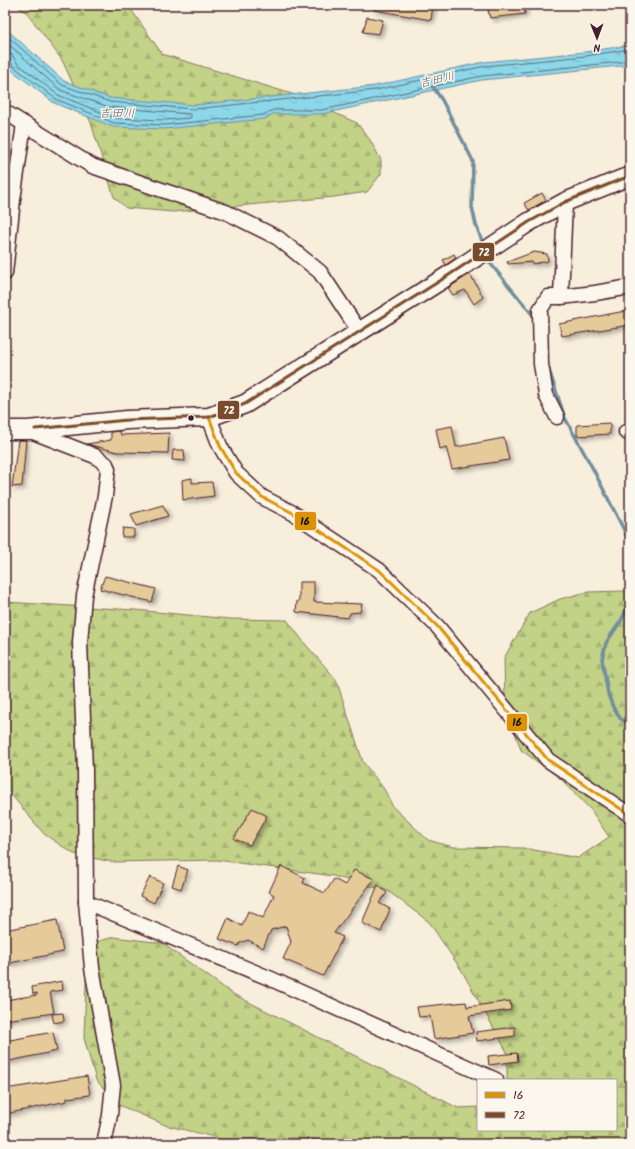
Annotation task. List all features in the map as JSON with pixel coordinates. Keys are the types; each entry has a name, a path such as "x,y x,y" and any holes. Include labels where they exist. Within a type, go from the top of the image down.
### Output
{"main road":[{"path":"5,430 28,430 127,420 209,416 245,404 529,222 565,202 630,177"}],"street":[{"path":"5,112 92,166 226,212 278,238 320,272 359,332"},
{"path":"5,273 12,200 24,124"},
{"path":"561,297 565,202"},
{"path":"557,417 546,395 541,364 540,310 548,297 595,293 630,287"},
{"path":"209,416 220,446 236,473 262,497 293,513 379,570 436,626 548,760 630,815"},
{"path":"28,430 94,456 106,464 108,469 105,496 84,596 80,642 85,770 86,902 92,968 113,1085 110,1115 104,1144"},
{"path":"86,902 268,978 494,1079"}],"green space":[{"path":"15,5 128,5 162,54 292,94 357,123 370,140 381,160 381,174 367,192 334,197 173,212 126,208 114,197 91,123 62,60 27,13"},
{"path":"625,591 630,593 630,1144 364,1144 297,1138 222,1139 165,1125 119,1105 96,1080 84,1038 87,956 96,942 114,937 162,943 233,994 458,1108 477,1107 477,1131 617,1131 617,1079 507,1079 507,1052 462,971 429,922 388,891 333,876 217,860 112,862 74,854 44,834 5,787 5,602 135,610 230,619 287,620 306,645 336,679 363,762 384,789 393,807 428,840 453,847 523,848 578,858 609,837 591,810 561,779 521,750 505,703 504,658 530,613 560,599 587,592"}],"water":[{"name":"吉田川","path":"5,28 64,81 110,98 194,105 375,86 484,62 585,52 630,45 630,65 482,80 322,114 273,114 265,119 164,129 113,127 54,103 9,68 5,59"}],"building":[{"path":"374,5 433,5 431,20 374,10"},
{"path":"487,5 524,5 525,14 490,18"},
{"path":"367,17 383,20 379,34 363,32"},
{"path":"542,193 546,200 529,210 524,203"},
{"path":"534,252 547,254 548,261 533,264 532,262 508,264 507,262"},
{"path":"454,254 456,258 446,265 443,260"},
{"path":"470,274 483,297 474,304 465,290 453,295 448,288"},
{"path":"630,310 630,325 562,336 559,324"},
{"path":"610,423 610,434 577,436 577,425"},
{"path":"452,426 456,447 504,438 509,460 452,469 446,447 440,449 436,429"},
{"path":"119,431 121,435 169,433 168,453 117,452 87,444 111,440 111,432"},
{"path":"18,440 26,440 22,486 12,487"},
{"path":"173,450 184,450 185,461 172,460"},
{"path":"192,478 192,483 212,482 214,496 183,500 182,480"},
{"path":"163,505 168,516 136,526 131,514"},
{"path":"123,528 134,529 134,537 122,537"},
{"path":"105,576 156,589 152,602 100,589"},
{"path":"299,582 314,582 314,602 362,604 360,612 350,613 348,618 296,612 297,601 299,601"},
{"path":"252,808 267,816 250,845 234,839"},
{"path":"178,866 188,870 181,889 172,886"},
{"path":"281,866 305,878 303,883 325,893 334,879 345,885 354,870 374,879 334,933 343,937 323,976 283,959 291,942 286,926 271,930 263,948 248,940 240,943 238,946 219,939 228,918 242,926 248,911 263,918 274,895 269,892"},
{"path":"150,877 163,883 154,903 140,896"},
{"path":"378,885 387,893 379,903 390,909 381,932 362,923"},
{"path":"57,920 63,952 5,964 5,930"},
{"path":"62,981 63,990 50,992 54,1013 5,1020 5,1000 37,995 37,993 33,994 32,987"},
{"path":"510,1001 511,1010 469,1016 473,1033 434,1039 430,1016 419,1017 417,1007 466,1002 467,1007"},
{"path":"63,1013 64,1021 54,1023 52,1014"},
{"path":"515,1027 515,1036 477,1041 476,1032"},
{"path":"53,1032 57,1051 5,1062 5,1041"},
{"path":"517,1053 518,1061 489,1065 488,1056"},
{"path":"87,1076 90,1095 67,1098 67,1101 5,1114 5,1089"}],"waterway":[{"path":"433,87 442,100 473,161 472,207 476,225 484,246"},
{"path":"488,256 490,263 536,319"},
{"path":"547,364 565,418 593,469 630,544"},
{"path":"630,601 622,619 606,643 602,659 608,694 613,707 620,718 630,726"}],"transit line":[{"name":"72","path":"35,429 127,420 209,417 245,404 446,277 529,222 565,202 630,177"},
{"name":"16","path":"209,417 220,446 236,473 262,497 293,513 379,570 437,626 548,760 630,815"}]}
